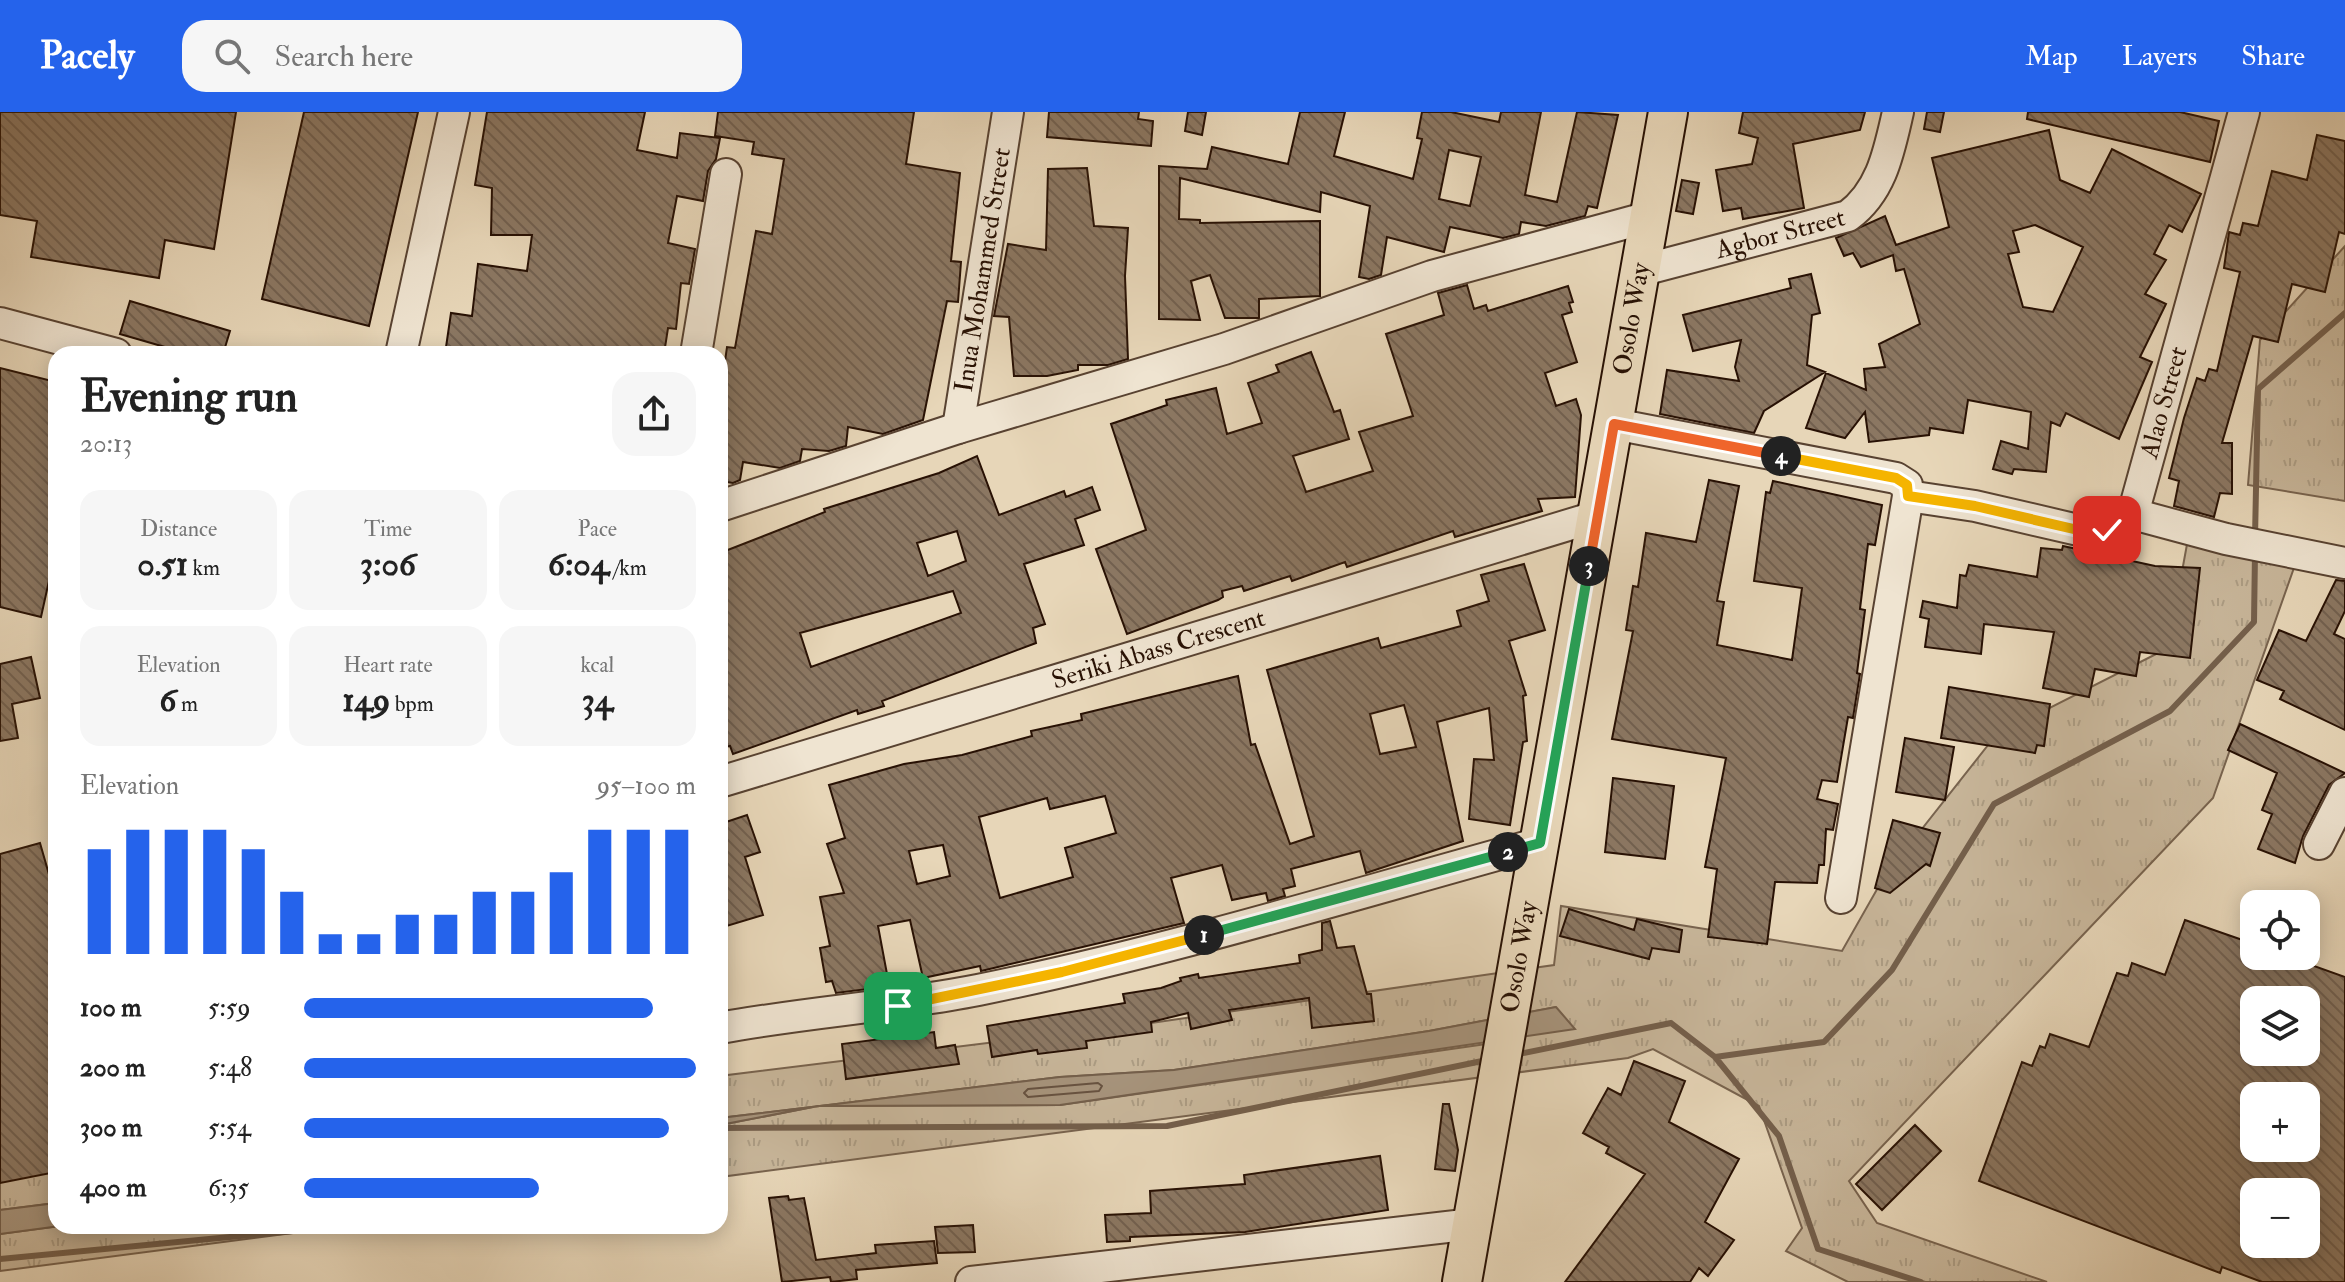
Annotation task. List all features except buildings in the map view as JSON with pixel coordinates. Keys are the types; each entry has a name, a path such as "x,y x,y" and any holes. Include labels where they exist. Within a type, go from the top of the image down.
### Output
{"main road":[{"name":"Osolo Way","path":"1462,1282 1643,270 1668,112"}],"street":[{"path":"403,346 454,112"},
{"name":"Inua Mohammed Street","path":"958,428 1008,112"},
{"name":"Agbor Street","path":"1643,270 1848,216 1866,203 1877,186 1898,112"},
{"name":"Alao Street","path":"2133,514 2244,112"},
{"path":"697,346 726,174"},
{"path":"728,503 958,428 1224,349 1432,276 1649,217"},
{"path":"0,323 86,346"},
{"path":"1614,424 1896,478 1907,485 1908,496 1841,898"},
{"path":"1908,496 1975,506 2091,533 2122,525 2133,514 2226,539 2345,563"},
{"name":"Seriki Abass Crescent","path":"728,780 1598,516"},
{"path":"2319,844 2345,793"},
{"path":"728,1027 790,1015 898,1006 1062,972 1540,843"},
{"path":"971,1282 1473,1224"}],"green space":[{"path":"2345,246 2345,501 2248,485 2260,340"},
{"path":"2192,517 2296,562 2213,798 1849,1181 1877,1223 2047,1282 1848,1282 1786,1251 1802,1228 1759,1106 1653,1049 1628,1058 728,1176 728,1123 816,1106 728,1117 728,1075 1151,1023 1554,965 1561,906 1842,951 1884,877 1996,735 2168,648","holes":["1556,1007 1500,1042 1060,1105 820,1106 1060,1077 1174,1070 1429,1031"]},
{"path":"48,1163 48,1204 0,1210 0,1169"},
{"path":"48,1228 48,1234 285,1234 0,1271 0,1234"}],"water":[{"path":"1556,1007 1575,1029 1060,1105 820,1106 1060,1077 1174,1070 1429,1031"},
{"path":"816,1106 728,1123 728,1117"},
{"path":"48,1204 48,1228 0,1234 0,1210"}],"waterway":[{"path":"2255,538 2258,389 2345,313"},
{"path":"1715,1057 1824,1042 1892,970 1994,804 2170,711 2254,622 2255,553"},
{"path":"1514,1055 1671,1023 1715,1057 1779,1136 1818,1249 1921,1282"},
{"path":"728,1128 1167,1126 1487,1060"},
{"path":"0,1259 261,1234"}],"route":[{"path":"898,1006 1062,972 1540,843 1614,424 1896,478 1907,485 1908,496 1975,506 2091,533 2107,530"}]}
